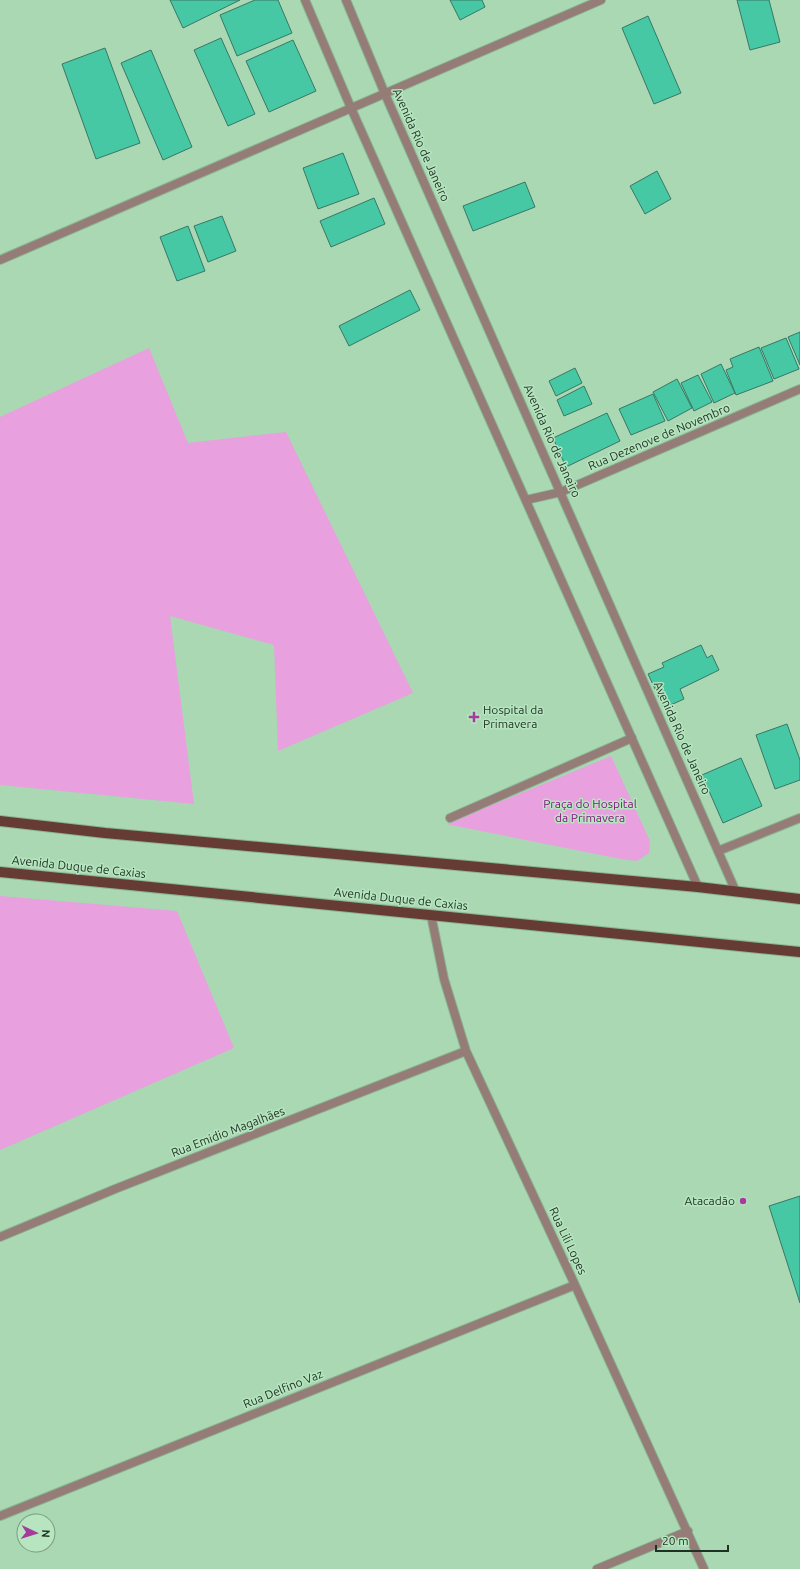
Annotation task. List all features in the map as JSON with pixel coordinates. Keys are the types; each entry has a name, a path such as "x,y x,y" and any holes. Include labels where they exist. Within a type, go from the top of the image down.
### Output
{"main road":[{"path":"0,821 105,833 698,887 800,899"},
{"name":"Avenida Duque de Caxias","path":"0,872 800,952"}],"street":[{"path":"305,0 351,108 698,887"},
{"name":"Avenida Rio de Janeiro","path":"346,0 385,94 736,892"},
{"path":"0,260 601,0"},
{"name":"Rua Dezenove de Novembro","path":"526,500 561,492 800,388"},
{"path":"450,818 632,738"},
{"path":"718,851 800,818"},
{"name":"Rua Lili Lopes","path":"431,915 444,979 466,1051 575,1285 704,1569"},
{"name":"Rua Emidio Magalhães","path":"0,1237 115,1189 466,1051"},
{"name":"Rua Delfino Vaz","path":"0,1516 575,1285"},
{"path":"596,1569 688,1531"}],"green space":[{"path":"149,348 188,443 286,432 413,693 278,751 274,645 170,616 194,804 0,785 0,417"},
{"name":"Praça do Hospital da Primavera","path":"611,756 650,841 649,853 637,861 446,824"},
{"path":"0,896 177,911 234,1048 0,1150"}],"building":[{"path":"170,0 240,0 183,28"},
{"path":"255,0 278,0 292,33 237,56 220,15"},
{"path":"450,0 482,0 485,7 460,20"},
{"path":"737,0 769,0 780,42 750,50"},
{"path":"648,16 681,93 654,104 622,28"},
{"path":"221,38 255,114 228,126 194,50"},
{"path":"293,40 316,91 269,112 246,61"},
{"path":"105,48 140,143 96,159 62,64"},
{"path":"151,50 192,147 163,160 121,63"},
{"path":"343,153 359,194 318,209 303,168"},
{"path":"657,171 671,199 645,214 630,186"},
{"path":"525,182 535,207 473,231 463,206"},
{"path":"374,198 385,224 331,247 320,221"},
{"path":"222,216 236,251 208,262 194,226"},
{"path":"188,226 205,271 177,281 160,237"},
{"path":"410,290 420,310 349,346 339,326"},
{"path":"800,332 800,365 788,337"},
{"path":"786,338 799,369 774,379 761,348"},
{"path":"759,347 773,381 736,395 726,370 733,367 730,359"},
{"path":"721,364 735,393 714,403 701,374"},
{"path":"575,368 582,383 556,396 549,381"},
{"path":"698,375 712,402 694,411 681,383"},
{"path":"677,379 692,408 668,421 653,392"},
{"path":"584,386 592,404 564,416 557,400"},
{"path":"653,394 665,421 631,435 619,409"},
{"path":"607,413 620,441 566,467 553,438"},
{"path":"701,645 707,658 712,655 719,670 680,689 684,699 664,708 648,674 664,667 662,663"},
{"path":"787,724 800,760 800,780 775,789 756,735"},
{"path":"741,758 762,806 723,823 702,775"},
{"path":"800,1196 800,1303 769,1206"}],"place":[{"name":"Hospital da Primavera","path":"474,717"},
{"name":"Atacadão","path":"743,1201"}]}
